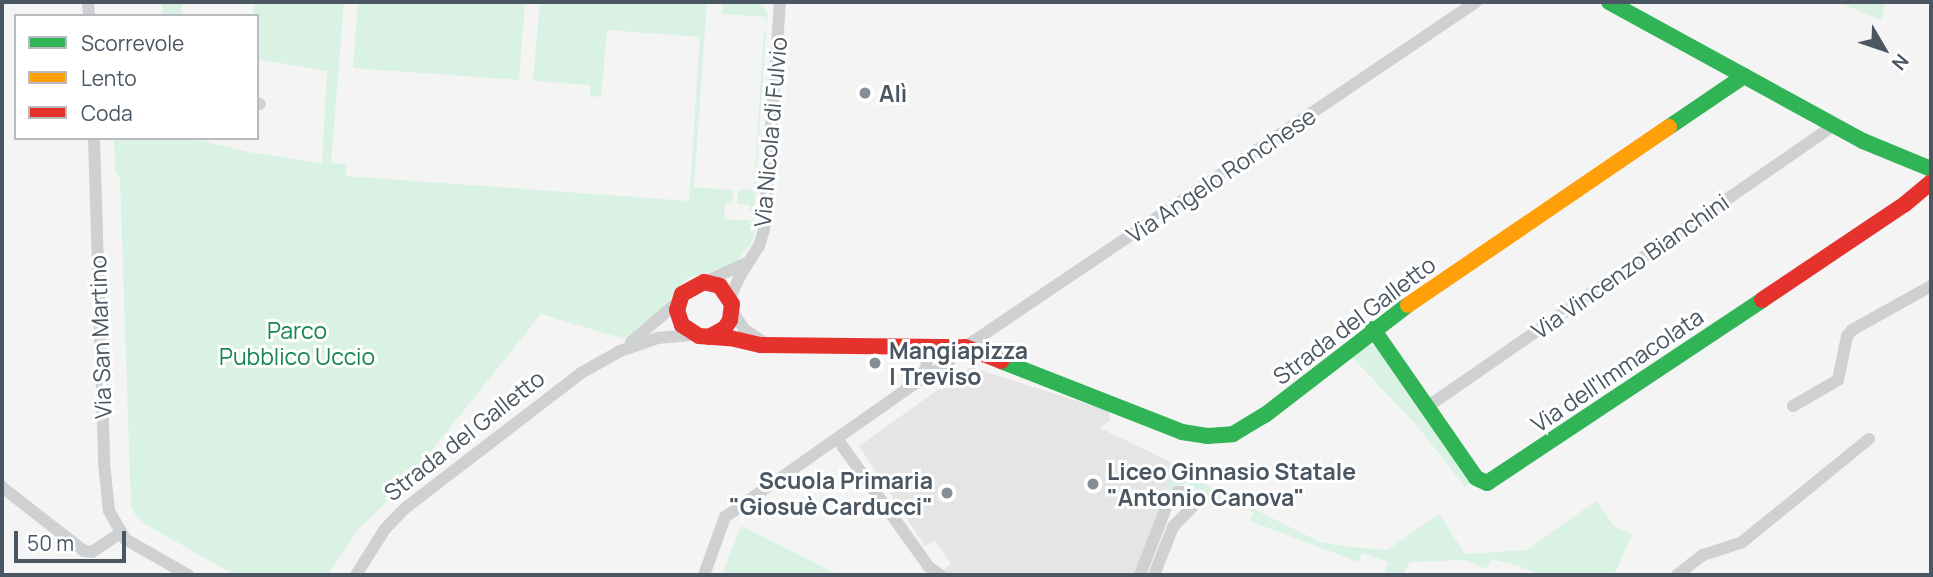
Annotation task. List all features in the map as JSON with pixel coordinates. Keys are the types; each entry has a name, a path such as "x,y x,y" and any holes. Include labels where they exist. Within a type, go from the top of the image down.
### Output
{"street":[{"name":"Via Angelo Ronchese","path":"960,348 1476,2"},
{"path":"1609,2 1833,125 1899,158 1931,169"},
{"name":"Via Nicola di Fulvio","path":"731,304 750,259 759,246 765,219 778,4"},
{"name":"Strada del Galletto","path":"620,351 657,338 702,336 776,345 960,348 1182,432 1233,435 1252,425 1373,329 1745,76"},
{"name":"Via Vincenzo Bianchini","path":"1427,407 1833,125"},
{"name":"Via San Martino","path":"94,140 104,463 109,511 120,533"},
{"name":"Via dell'Immacolata","path":"1373,329 1476,478 1481,482 1493,481 1905,204 1931,183"},
{"name":"Via Nicola di Fulvio","path":"704,282 722,276 750,259"},
{"path":"704,282 720,286 731,304 725,328 702,336 682,325 678,302 688,288 704,282"},
{"path":"1793,406 1838,380 1847,336 1852,330 1931,286"},
{"name":"Strada del Galletto","path":"356,575 385,529 404,509 564,385 653,327 678,302"},
{"name":"Strada del Galletto","path":"731,304 749,334 776,345"},
{"path":"917,382 926,368 929,347"},
{"path":"704,575 725,517 917,382 947,365 960,348"},
{"path":"1677,575 1696,559 1741,543 1869,439"},
{"path":"838,440 929,566 940,575"},
{"path":"2,487 84,551 92,552 120,533 135,545 188,575"},
{"path":"1140,575 1169,500 1178,492 1184,492 1191,498 1193,506 1173,527 1154,575"},
{"path":"1687,575 1696,559"}],"shaded area":[{"path":"970,367 1109,411 1110,420 1100,428 1177,465 1135,575 950,575 941,572 951,564 935,540 925,546 859,446"}],"green space":[{"path":"162,2 182,2 182,14 162,14"},
{"name":"Parco Pubblico Uccio","path":"254,2 344,2 331,163 347,164 346,176 689,201 700,37 607,30 601,97 590,96 590,85 533,81 540,2 707,2 694,187 733,190 732,203 725,203 724,219 757,221 752,243 734,264 686,279 665,307 624,339 541,314 404,485 358,530 328,575 235,575 145,524 134,513 131,505 120,179 115,170 114,140 198,140 248,152 322,163 327,71 259,59 259,14 253,14"},
{"path":"358,2 525,2 519,80 353,68"},
{"path":"723,2 759,4 767,12 767,25 765,17 722,14"},
{"path":"1838,2 1885,2 1881,20"},
{"path":"764,32 754,211 750,210 750,205 737,204 738,191 754,188"},
{"path":"1374,345 1471,482 1465,487 1418,427 1352,357"},
{"path":"1177,465 1181,468 1180,472 1320,542 1351,547 1387,550 1439,514 1465,554 1527,550 1596,501 1614,526 1632,535 1614,575 1541,575 1491,559 1487,569 1464,560 1410,562 1403,574 1392,575 1385,572 1388,562 1362,553 1358,562 1250,521 1254,512 1224,498 1219,509 1202,500 1194,488 1186,483 1174,487 1162,503"},
{"path":"741,526 839,575 722,575"}],"traffic: fast":[{"path":"1609,2 1863,141 1931,169"},
{"path":"1669,127 1744,76"},
{"path":"1373,329 1476,478 1487,483 1762,300"},
{"path":"1001,361 1182,432 1207,436 1233,434 1265,415 1408,305"}],"traffic: slow":[{"path":"1408,305 1669,127"}],"traffic: jam":[{"path":"1762,300 1905,204 1931,182"},
{"path":"709,337 725,328 730,320 732,304 720,286 704,282 682,294 677,310 682,325 699,336 730,338 760,345 965,347 1001,361"}],"place":[{"name":"Alì","path":"865,93"},
{"name":"Mangiapizza | Treviso","path":"875,363"},
{"name":"Liceo Ginnasio Statale \"Antonio Canova\"","path":"1093,484"},
{"name":"Scuola Primaria \"Giosuè Carducci\"","path":"947,493"}]}
